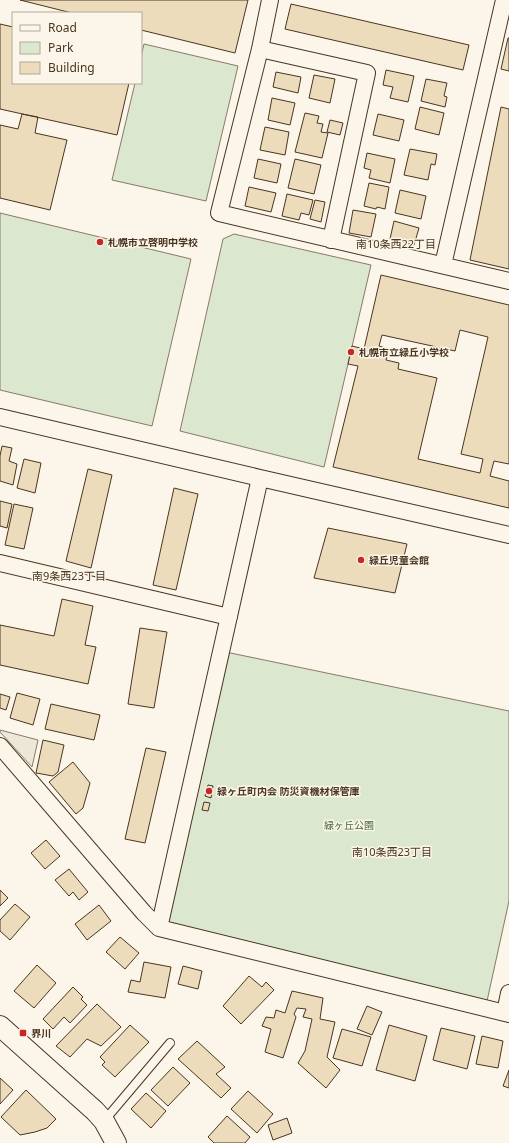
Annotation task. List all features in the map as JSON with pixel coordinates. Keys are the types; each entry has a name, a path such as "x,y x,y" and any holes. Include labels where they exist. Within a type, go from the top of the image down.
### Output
{"street":[{"path":"270,0 260,49 218,213 509,281"},
{"path":"442,265 504,0"},
{"path":"260,49 367,73 331,240"},
{"path":"0,417 509,535"},
{"path":"159,928 260,478"},
{"path":"0,564 229,617"},
{"path":"0,746 144,913 159,928 507,1013 509,993"},
{"path":"0,1026 95,1110 116,1143"}],"lane":[{"path":"104,1122 170,1043"}],"green space":[{"path":"144,44 238,66 206,201 112,180 135,84 142,84 142,52"},
{"path":"0,213 191,259 152,426 0,390"},
{"path":"234,234 371,265 324,467 180,431 223,239"},
{"name":"緑ヶ丘公園","path":"221,651 509,711 509,901 487,1001 175,935 164,918"}],"shaded area":[{"path":"0,730 38,740 32,767 0,732"}],"building":[{"path":"20,0 248,0 235,53 142,30 142,12 68,12"},
{"path":"291,4 469,45 463,70 285,29"},
{"path":"0,24 12,27 12,84 129,84 117,135 0,109"},
{"path":"509,38 509,71 501,69"},
{"path":"386,70 414,76 408,102 390,98 393,87 383,85"},
{"path":"276,72 301,77 298,93 273,87"},
{"path":"314,75 335,79 330,103 309,98"},
{"path":"426,79 447,83 444,96 447,97 445,107 421,101"},
{"path":"272,98 295,103 290,125 268,120"},
{"path":"420,107 444,113 439,135 415,129"},
{"path":"501,107 509,109 509,269 470,260"},
{"path":"305,113 319,116 317,123 323,124 321,132 328,133 322,158 295,152"},
{"path":"22,114 38,117 35,133 67,140 50,210 0,198 0,125 18,129"},
{"path":"378,114 404,120 399,141 373,135"},
{"path":"330,120 343,123 340,135 327,132"},
{"path":"265,127 289,132 285,155 260,150"},
{"path":"410,149 437,154 435,165 431,164 428,180 404,175"},
{"path":"367,153 395,159 390,183 369,178 371,170 364,168"},
{"path":"258,159 281,164 277,183 254,178"},
{"path":"295,159 321,165 314,194 288,188"},
{"path":"369,183 389,187 385,209 377,207 376,209 364,206"},
{"path":"249,187 276,193 271,212 245,206"},
{"path":"400,190 426,196 421,219 395,213"},
{"path":"287,194 313,200 309,215 301,213 299,220 282,216"},
{"path":"315,200 325,202 321,222 310,219"},
{"path":"353,210 376,214 371,237 349,233"},
{"path":"394,221 419,228 414,245 390,239"},
{"path":"381,275 509,305 509,464 494,461 490,476 509,481 509,508 333,467 358,366 348,364 352,346 364,349","holes":["460,330 488,337 461,454 483,459 480,473 418,459 437,378 398,369 399,363 386,360 389,349 379,346 382,335 455,351"]},
{"path":"2,446 12,448 9,461 17,464 13,485 0,481 0,456"},
{"path":"24,459 41,463 35,493 17,488"},
{"path":"88,469 112,475 91,568 66,561"},
{"path":"174,488 198,494 176,590 153,585"},
{"path":"0,501 12,504 7,528 0,526"},
{"path":"14,504 33,508 24,549 5,545"},
{"path":"328,528 407,544 395,593 314,578"},
{"path":"62,599 93,606 85,645 96,647 88,684 0,665 0,625 54,636"},
{"path":"140,628 167,632 154,708 128,704"},
{"path":"17,693 40,699 33,725 10,718"},
{"path":"0,694 10,697 6,710 0,708"},
{"path":"51,704 100,715 94,740 45,729"},
{"path":"43,740 64,745 58,772 53,776 36,773"},
{"path":"146,748 166,752 145,843 125,839"},
{"path":"73,762 90,783 83,808 76,814 49,782"},
{"name":"緑ヶ丘町内会 防災資機材保管庫","path":"208,785 213,786 211,798 205,796"},
{"name":"緑ヶ丘町内会 防災資機材保管庫","path":"204,802 210,803 208,811 202,810"},
{"path":"46,840 60,856 45,869 31,853"},
{"path":"69,869 88,892 79,900 73,892 69,896 55,880"},
{"path":"0,890 8,898 0,906"},
{"path":"15,904 30,917 10,940 0,931 0,920"},
{"path":"99,905 111,921 87,940 75,924"},
{"path":"120,937 139,953 125,969 106,952"},
{"path":"144,962 171,967 165,998 128,992 131,980 140,982"},
{"path":"37,965 56,983 34,1008 14,991"},
{"path":"183,966 202,971 198,989 178,984"},
{"path":"249,976 262,987 266,982 274,990 241,1024 223,1006"},
{"path":"73,987 83,997 81,999 87,1005 70,1023 64,1017 53,1029 43,1019"},
{"path":"292,991 323,998 320,1019 335,1022 327,1057 340,1070 326,1088 298,1063 305,1051 312,1019 303,1017 306,1009 297,1008 294,1014 296,1017 283,1058 265,1052 271,1029 262,1026 266,1017 274,1018 276,1010 285,1013"},
{"path":"97,1004 121,1027 101,1046 87,1039 70,1057 56,1046"},
{"path":"367,1006 382,1012 372,1035 357,1029"},
{"path":"130,1025 149,1042 115,1077 102,1065 105,1062 100,1057"},
{"path":"389,1025 427,1036 415,1081 376,1070"},
{"path":"441,1028 475,1036 467,1069 433,1060"},
{"path":"342,1029 371,1037 362,1066 333,1058"},
{"path":"482,1036 503,1041 498,1068 476,1064"},
{"path":"197,1041 225,1067 216,1074 231,1088 221,1098 178,1059"},
{"path":"173,1067 190,1083 168,1106 151,1090"},
{"path":"509,1070 509,1088 503,1086"},
{"path":"0,1078 13,1090 0,1104"},
{"path":"26,1090 56,1119 47,1128 20,1135 1,1117"},
{"path":"248,1091 273,1114 257,1133 231,1109"},
{"path":"146,1093 166,1111 151,1128 131,1109"},
{"path":"227,1116 250,1137 245,1143 214,1143 208,1137"},
{"path":"287,1118 292,1133 273,1140 268,1125"}],"place":[{"name":"札幌市立啓明中学校","path":"100,242"},
{"name":"札幌市立緑丘小学校","path":"351,352"},
{"name":"緑丘児童会館","path":"361,560"},
{"name":"緑ヶ丘町内会 防災資機材保管庫","path":"209,791"},
{"name":"界川","path":"23,1033"}],"district":[{"name":"南10条西22丁目","path":"396,243"},
{"name":"南9条西23丁目","path":"69,575"},
{"name":"南10条西23丁目","path":"392,851"}]}
